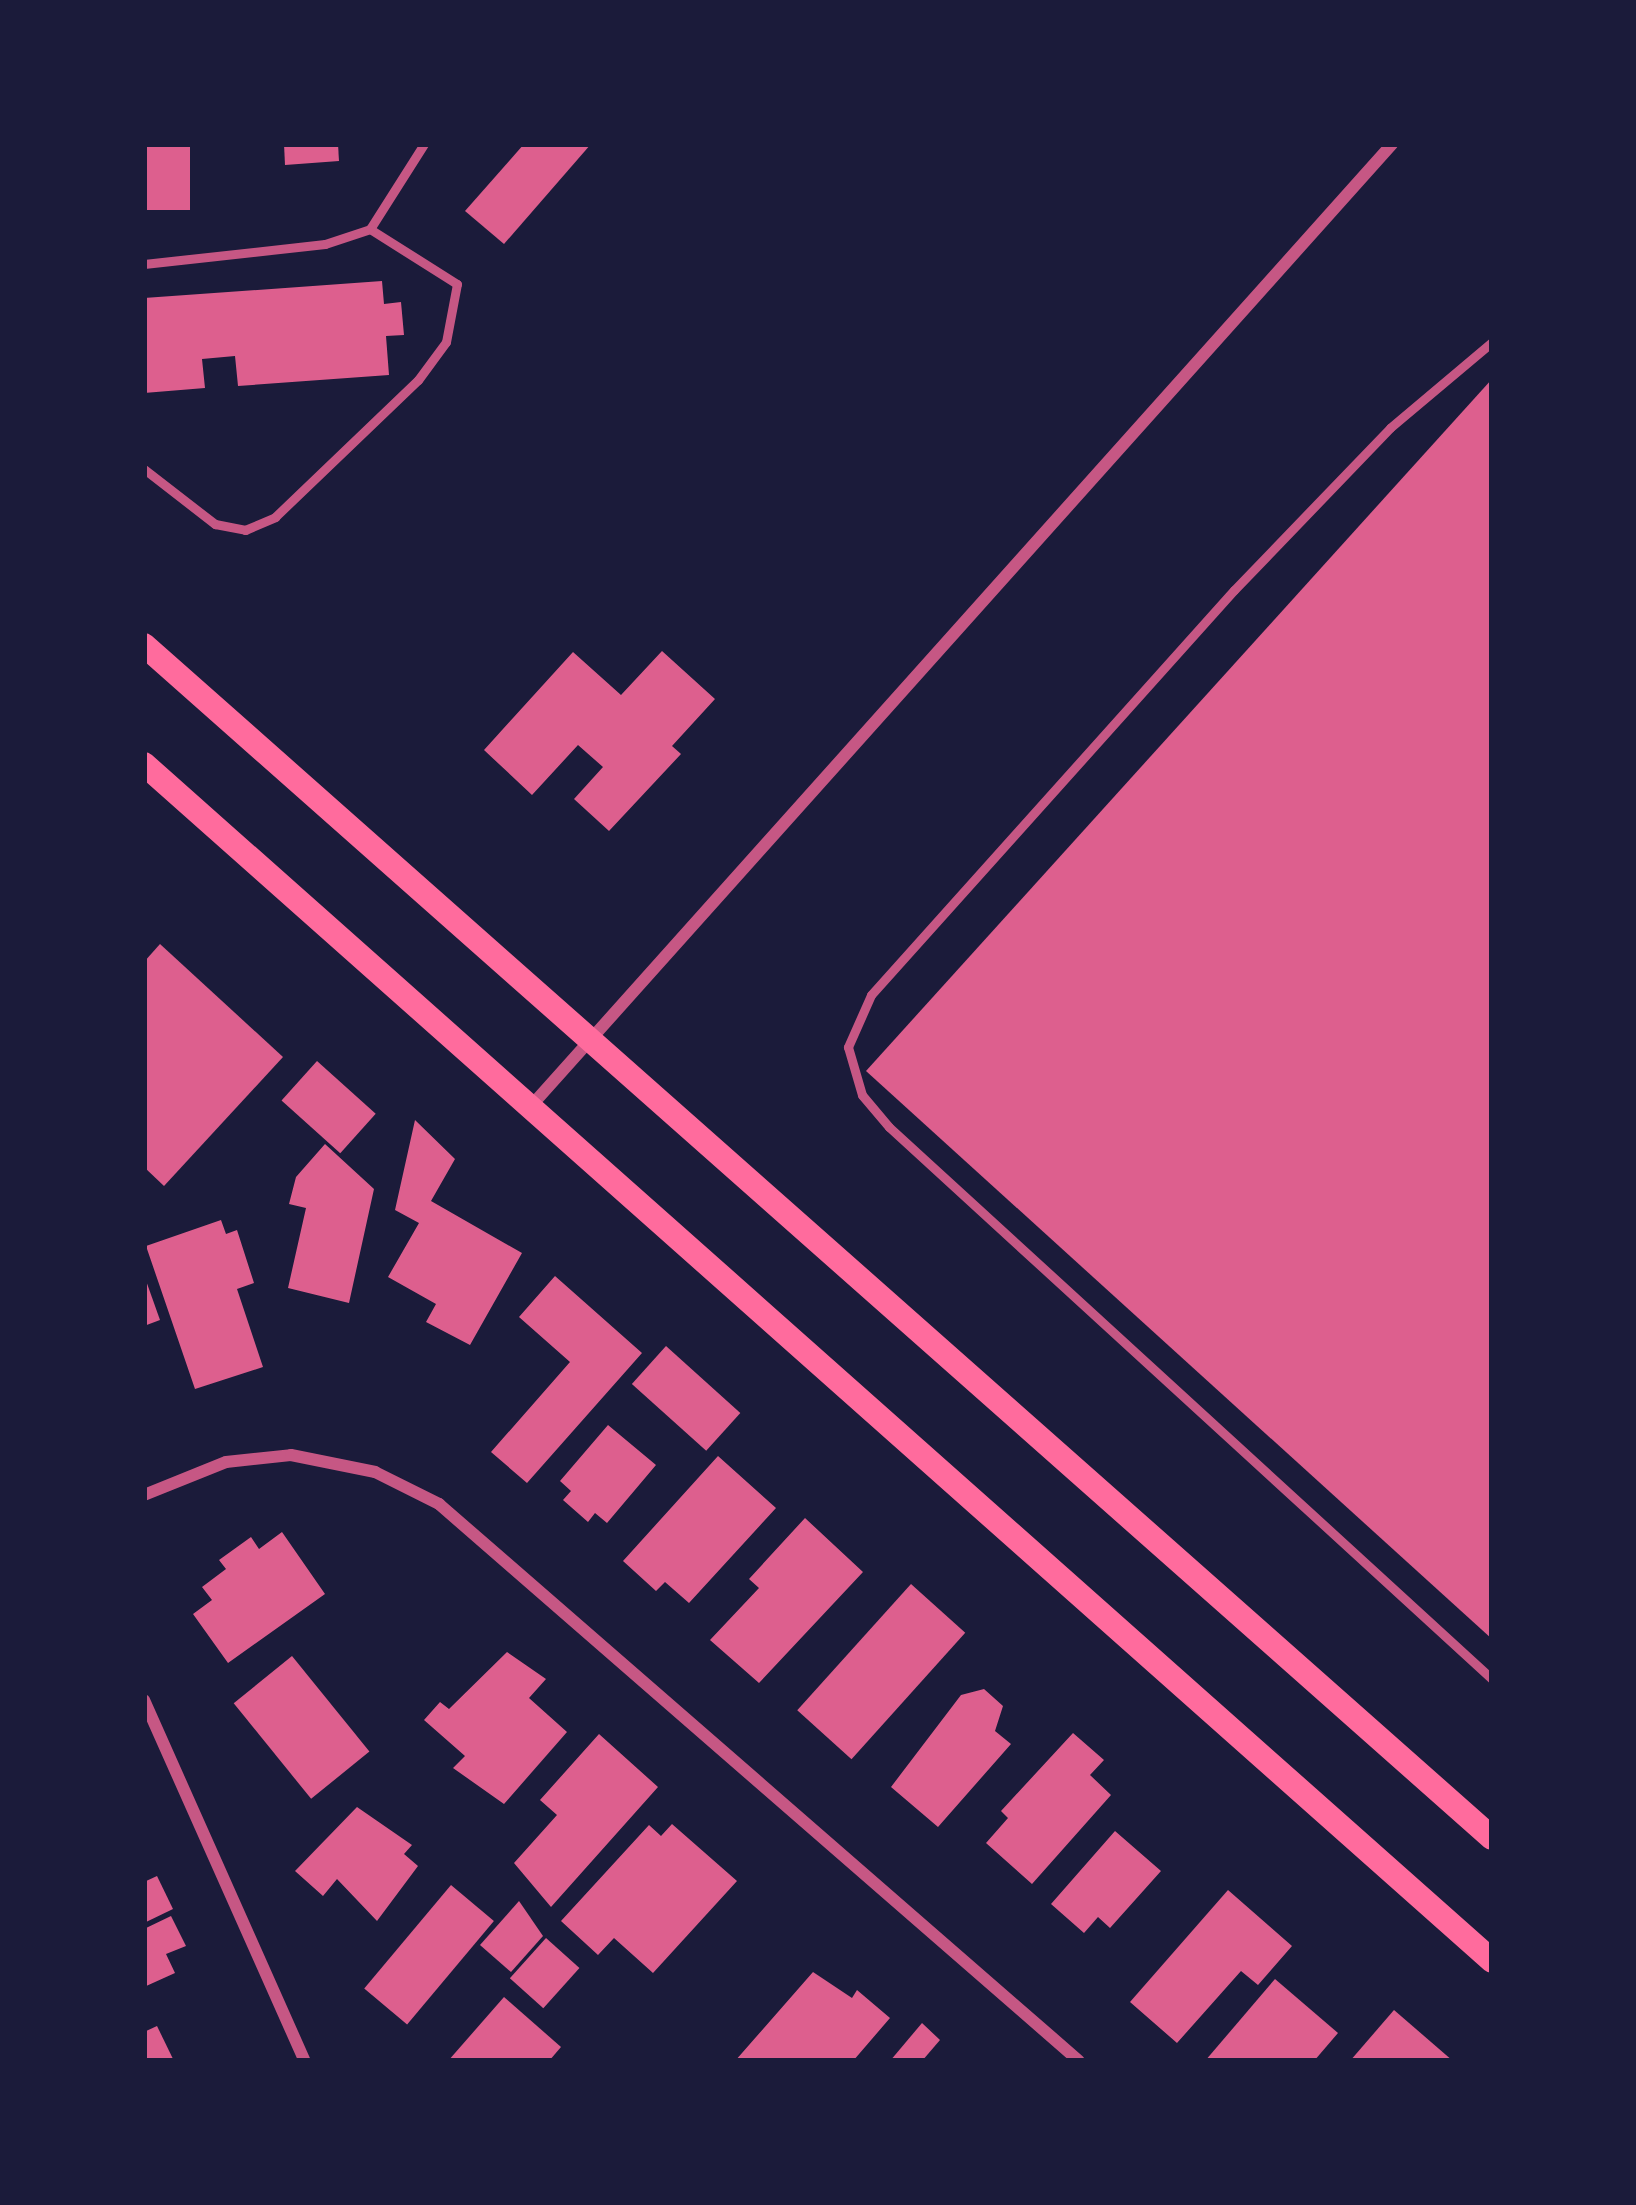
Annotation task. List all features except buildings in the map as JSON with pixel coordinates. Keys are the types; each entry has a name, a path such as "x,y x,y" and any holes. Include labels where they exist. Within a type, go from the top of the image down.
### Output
{"main road":[{"path":"144,645 1492,1838"},
{"path":"144,764 1492,1961"}],"street":[{"path":"532,1105 1392,144"},
{"path":"144,1495 226,1462 291,1456 375,1472 439,1504 1079,2061"},
{"path":"144,1700 305,2061"}],"lane":[{"path":"144,264 325,244 370,229 424,144"},
{"path":"144,469 215,524 245,530 274,517 418,380 446,342 457,284 370,229"},
{"path":"1492,342 1390,428 1234,590 871,995 848,1047 862,1095 889,1127 1492,1679"}]}
